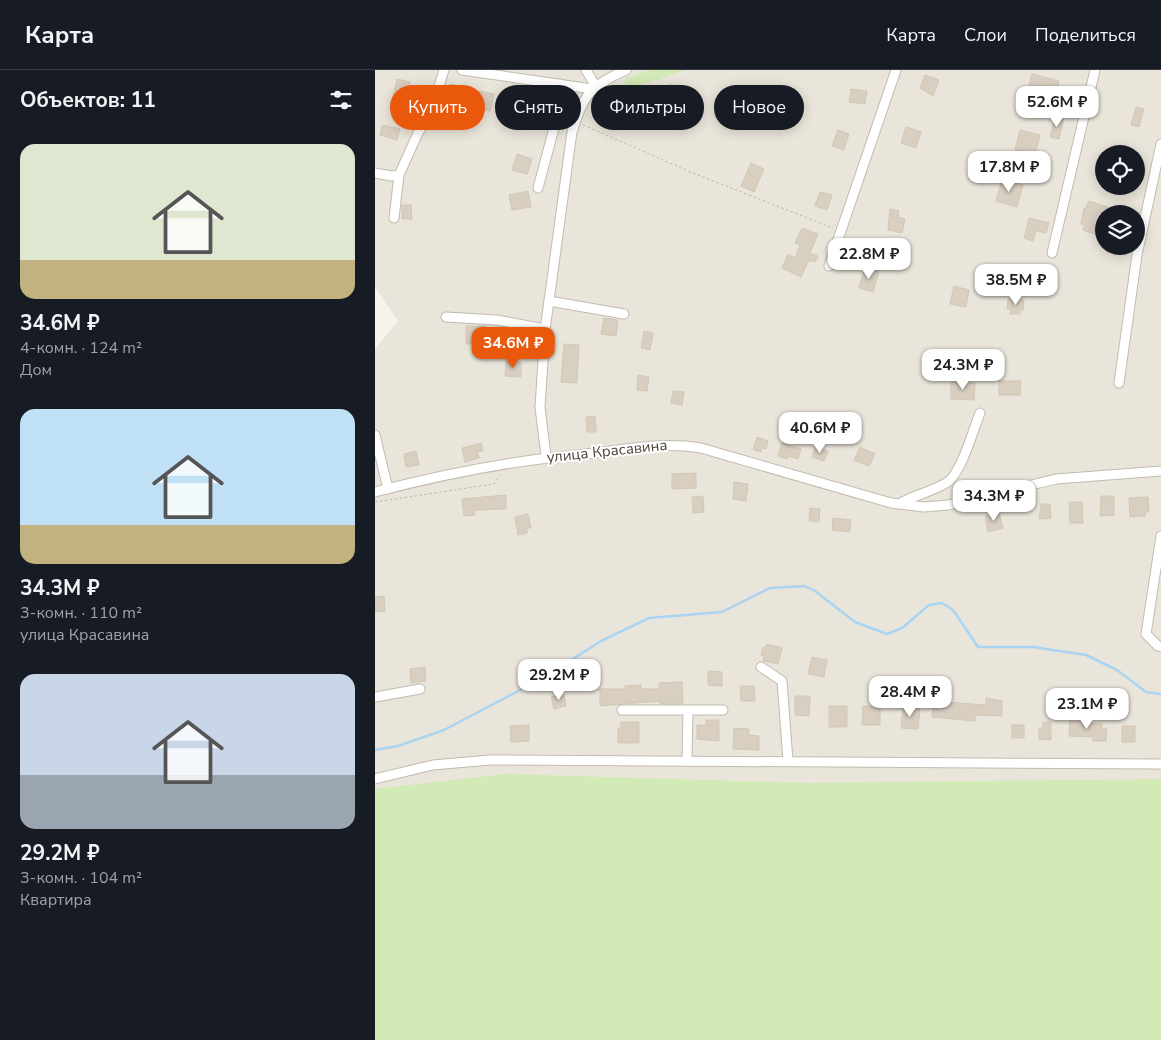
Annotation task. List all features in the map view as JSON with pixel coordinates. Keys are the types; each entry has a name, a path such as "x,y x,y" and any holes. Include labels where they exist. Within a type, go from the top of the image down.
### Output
{"street":[{"path":"394,218 399,175 418,133 431,112 444,70"},
{"path":"462,70 591,87"},
{"path":"586,70 592,85"},
{"path":"597,85 626,70"},
{"path":"829,266 897,70"},
{"path":"1051,253 1095,70"},
{"path":"538,188 557,117 560,84"},
{"path":"581,106 591,90"},
{"path":"547,456 540,407 545,329 573,130"},
{"path":"1119,383 1137,255 1161,144"},
{"path":"375,173 391,176 399,175"},
{"path":"549,301 623,314"},
{"path":"446,317 497,320 545,329"},
{"path":"899,504 912,496 947,483 956,474 979,413"},
{"path":"375,435 388,489"},
{"name":"улица Красавина","path":"375,492 547,456 577,455 676,444 701,448 899,504 924,507 948,505 1056,479 1161,471"},
{"path":"1161,536 1146,634 1157,646 1161,647"},
{"path":"761,668 782,682 787,761"},
{"path":"375,697 420,689"},
{"path":"622,710 723,710"},
{"path":"687,761 688,710"},
{"path":"375,780 433,764 490,760 1161,764"}],"path":[{"path":"581,123 688,171 841,231"},
{"path":"375,502 494,484 507,464"}],"shaded area":[{"path":"375,70 1161,70 1161,806 375,802 375,349 398,321 375,287"}],"green space":[{"path":"649,70 686,70 641,85 624,85 626,78"},
{"path":"505,774 807,783 1161,779 1161,1040 375,1040 375,789"}],"building":[{"path":"1032,74 1059,81 1053,104 1026,96"},
{"path":"925,75 939,80 933,96 920,88"},
{"path":"397,79 410,82 409,85 396,85"},
{"path":"851,89 867,91 865,104 849,102"},
{"path":"485,92 494,94 490,111 485,110"},
{"path":"1136,107 1144,109 1139,127 1131,125"},
{"path":"1056,116 1064,118 1059,139 1050,137"},
{"path":"382,125 390,127 390,130 400,130 397,140 380,135"},
{"path":"906,127 921,132 916,148 901,143"},
{"path":"838,130 849,134 844,150 832,146"},
{"path":"1020,130 1040,135 1035,155 1015,150"},
{"path":"517,154 532,159 527,174 512,170"},
{"path":"751,163 764,169 754,192 741,186"},
{"path":"1002,179 1023,185 1017,207 996,201"},
{"path":"528,191 531,207 512,210 509,195"},
{"path":"820,192 832,195 827,210 815,206"},
{"path":"1089,201 1102,205 1095,205 1095,234 1083,230 1085,225 1081,224 1084,208 1086,208"},
{"path":"402,205 411,205 412,219 402,219"},
{"path":"890,209 899,211 898,217 905,219 902,233 888,230"},
{"path":"1029,218 1049,223 1046,233 1036,231 1033,241 1024,238"},
{"path":"802,228 818,234 810,253 818,256 815,262 809,260 801,277 782,268 788,254 795,258 800,245 795,243"},
{"path":"865,267 879,271 873,292 859,288"},
{"path":"954,286 969,290 966,307 950,304"},
{"path":"1008,299 1024,300 1023,311 1020,310 1020,314 1010,314 1011,309 1007,309"},
{"path":"604,318 618,320 616,336 601,334"},
{"path":"466,326 486,326 486,344 466,344"},
{"path":"644,331 653,333 650,350 641,348"},
{"path":"564,344 579,345 577,383 561,382"},
{"path":"506,362 521,362 521,377 505,376"},
{"path":"638,375 649,377 647,391 637,390"},
{"path":"999,381 1021,381 1020,395 999,395"},
{"path":"951,382 975,383 974,400 951,399"},
{"path":"673,391 684,392 682,405 671,403"},
{"path":"595,416 596,432 587,432 586,417"},
{"path":"757,437 768,441 766,449 762,448 761,452 753,450"},
{"path":"481,443 483,451 477,452 479,458 465,462 462,448"},
{"path":"782,443 801,449 798,459 788,456 787,459 778,456"},
{"path":"815,447 828,451 824,461 812,457"},
{"path":"860,447 875,454 869,466 854,460"},
{"path":"416,451 419,465 406,467 404,454"},
{"path":"696,473 696,488 672,489 672,474"},
{"path":"734,482 748,484 746,501 733,499"},
{"path":"506,495 506,509 474,510 475,515 464,516 462,499"},
{"path":"703,496 704,512 693,513 692,497"},
{"path":"1101,496 1114,496 1114,515 1100,516"},
{"path":"1148,497 1149,512 1145,512 1145,516 1130,517 1129,498"},
{"path":"1069,502 1082,502 1083,523 1070,523"},
{"path":"1041,504 1050,504 1051,518 1039,519"},
{"path":"810,508 820,509 819,522 809,521"},
{"path":"999,513 1003,528 988,532 985,516"},
{"path":"528,514 531,528 527,528 527,533 518,535 515,517"},
{"path":"833,518 851,520 850,532 832,530"},
{"path":"384,596 385,611 375,612 375,597"},
{"path":"767,644 782,648 778,664 763,661 764,656 761,655 763,647 766,647"},
{"path":"812,657 827,660 824,677 808,674"},
{"path":"425,667 426,681 411,683 410,669"},
{"path":"708,671 722,672 722,686 708,685"},
{"path":"682,682 683,704 660,704 660,701 600,706 600,689 625,689 625,686 641,685 641,689 659,689 659,683"},
{"path":"740,686 754,686 755,701 741,701"},
{"path":"564,694 566,706 554,709 551,697"},
{"path":"795,696 810,696 809,716 795,715"},
{"path":"986,698 1002,701 1002,716 975,715 975,721 932,717 933,701 986,705"},
{"path":"829,706 847,706 847,727 829,727"},
{"path":"863,706 880,706 880,725 862,725"},
{"path":"903,707 920,709 918,729 901,728"},
{"path":"1070,719 1085,719 1085,723 1102,724 1102,729 1107,729 1106,741 1093,741 1093,737 1069,736"},
{"path":"706,720 719,720 719,741 697,739 697,725 706,725"},
{"path":"621,722 639,722 639,743 618,743 618,728 621,728"},
{"path":"1043,722 1051,722 1051,740 1039,739 1039,728 1043,728"},
{"path":"529,725 529,741 511,742 510,726"},
{"path":"1012,725 1024,725 1024,738 1012,738"},
{"path":"1122,726 1135,726 1135,742 1122,742"},
{"path":"734,728 749,729 749,735 759,736 759,750 733,749"}],"waterway":[{"path":"375,750 398,746 444,730 543,678 601,641 649,618 722,612 770,588 805,586 815,591 855,622 887,634 902,628 929,605 942,603 953,610 978,647 1033,647 1086,655 1117,670 1146,692 1161,694"}]}
